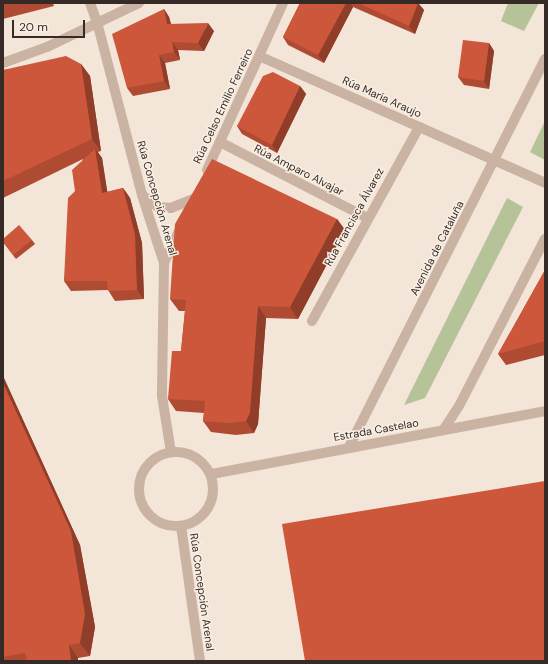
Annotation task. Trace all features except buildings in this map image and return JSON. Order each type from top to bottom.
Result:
[{"type":"street","name":"Rúa Concepción Arenal","points":[[90,3],[97,22],[142,195],[164,263],[162,396],[172,452]]},
{"type":"street","points":[[3,63],[47,47],[139,3]]},
{"type":"street","name":"Rúa Celso Emilio Ferreiro","points":[[203,178],[283,3]]},
{"type":"street","name":"Rúa María Araujo","points":[[259,56],[496,159],[545,183]]},
{"type":"street","name":"Avenida de Cataluña","points":[[350,447],[545,59]]},
{"type":"street","name":"Rúa Francisca Álvarez","points":[[312,321],[367,218],[420,127]]},
{"type":"street","name":"Rúa Amparo Alvajar","points":[[220,142],[367,218]]},
{"type":"street","points":[[142,195],[158,207],[171,208],[195,196],[164,263]]},
{"type":"street","points":[[444,429],[459,406],[545,238]]},
{"type":"street","name":"Estrada Castelao","points":[[212,474],[545,411]]},
{"type":"street","points":[[172,452],[184,452],[195,457],[212,474],[213,492],[208,508],[192,523],[181,526],[159,522],[150,516],[140,499],[140,478],[145,469],[152,460],[172,452]]},
{"type":"street","name":"Rúa Concepción Arenal","points":[[181,526],[200,661]]},
{"type":"green space","points":[[508,3],[539,3],[524,31],[501,21]]},
{"type":"green space","points":[[545,121],[545,160],[530,152]]},
{"type":"green space","points":[[507,198],[523,207],[425,398],[404,405]]}]
